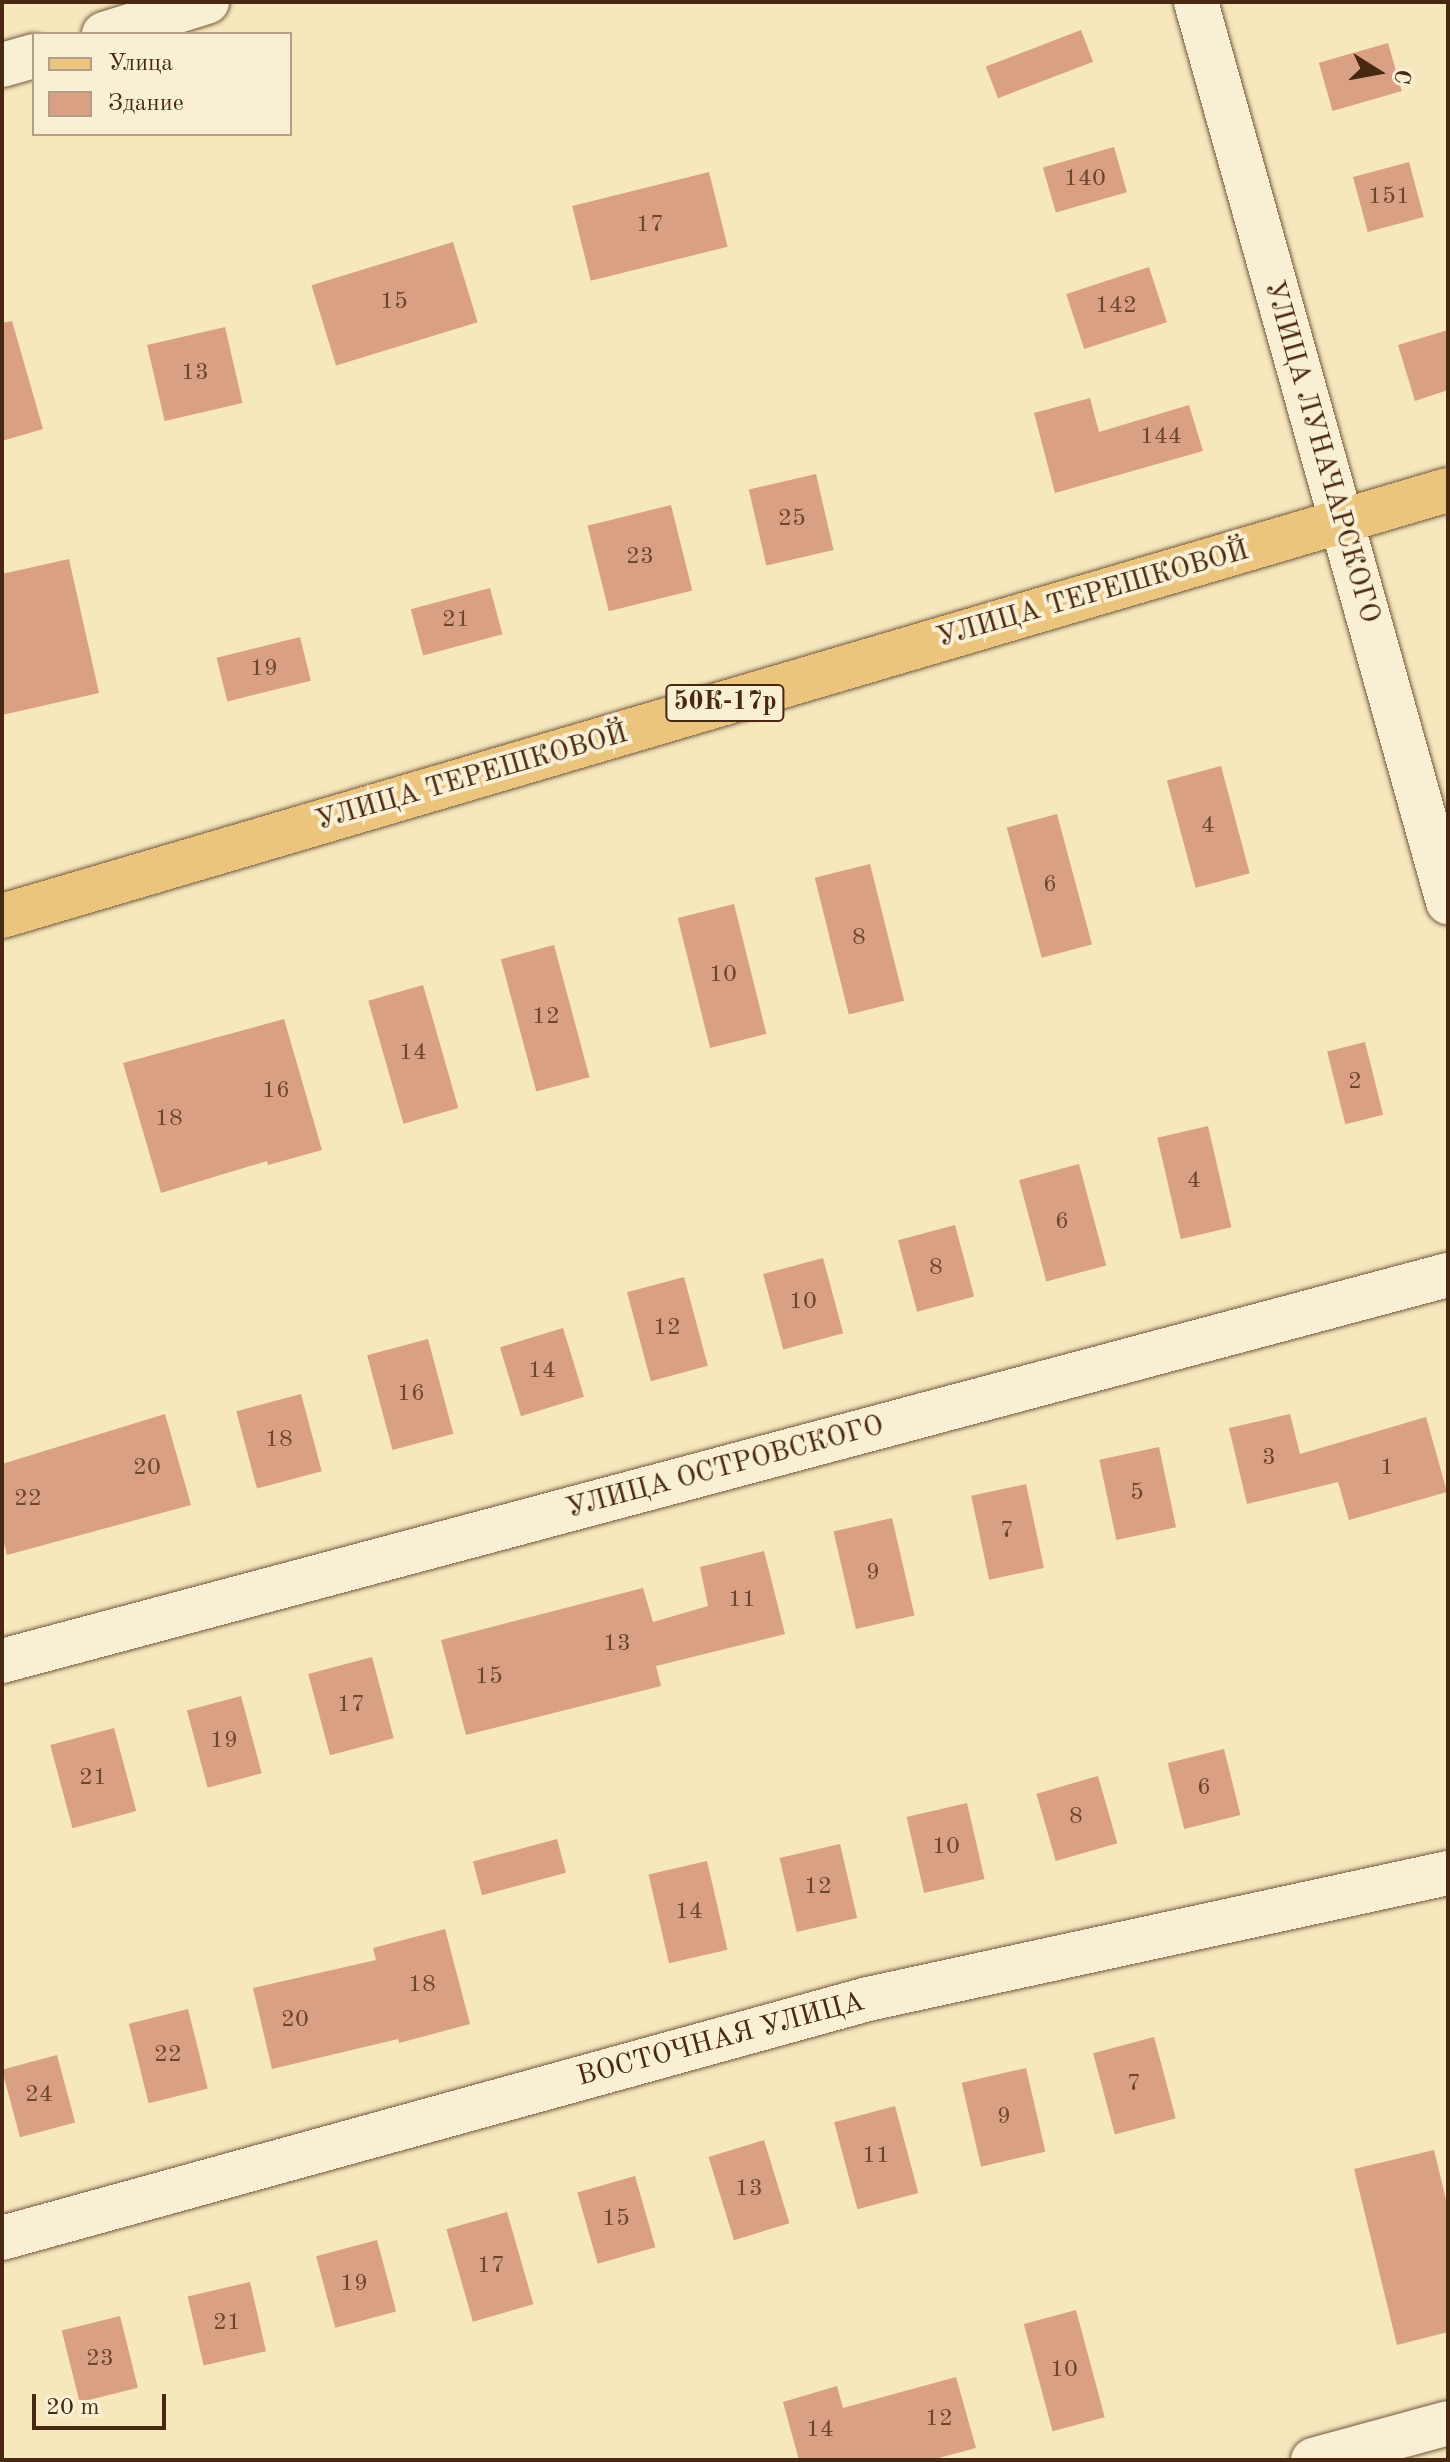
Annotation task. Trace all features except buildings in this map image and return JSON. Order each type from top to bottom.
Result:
[{"type":"main road","name":"УЛИЦА ТЕРЕШКОВОЙ","points":[[2,916],[1448,490]]},
{"type":"street","points":[[110,32],[207,2]]},
{"type":"street","name":"УЛИЦА ЛУНАЧАРСКОГО","points":[[1196,2],[1448,902]]},
{"type":"street","points":[[2,65],[32,57]]},
{"type":"street","name":"УЛИЦА ОСТРОВСКОГО","points":[[2,1661],[1448,1275]]},
{"type":"street","name":"ВОСТОЧНАЯ УЛИЦА","points":[[2,2238],[868,1999],[1448,1873]]},
{"type":"street","points":[[1313,2460],[1448,2423]]}]
